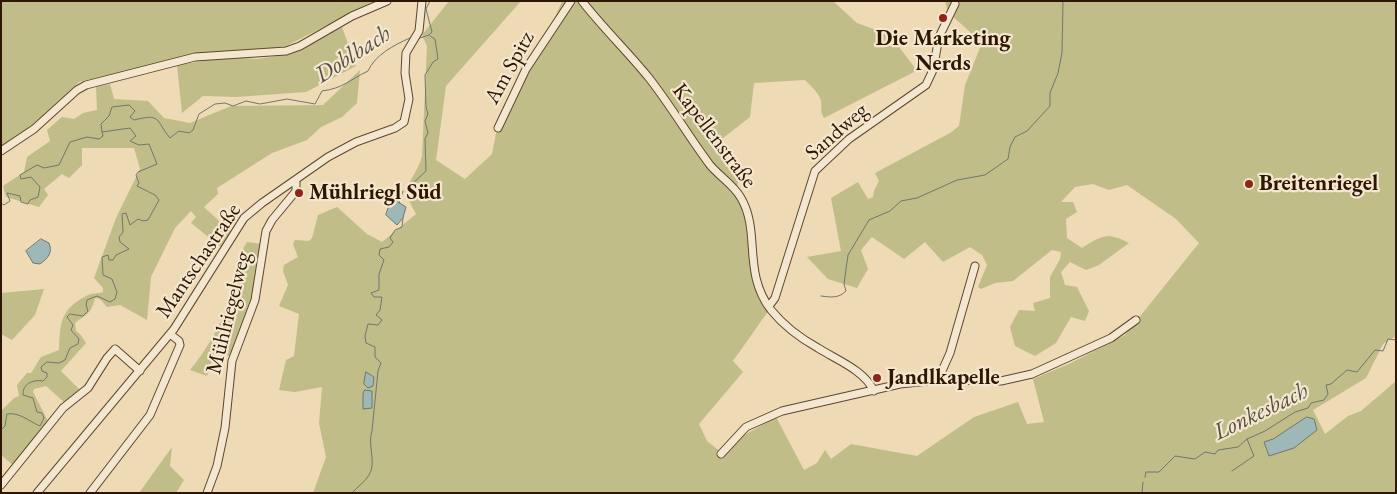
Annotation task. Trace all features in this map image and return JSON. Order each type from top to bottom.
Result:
[{"type":"street","points":[[1,150],[34,129],[76,90],[86,85],[195,57],[286,51],[300,46],[352,16],[387,1]]},
{"type":"street","name":"Mantschastraße","points":[[38,493],[170,334],[240,223],[256,207],[338,151],[395,128],[404,122],[409,99],[405,64],[406,53],[416,38],[422,1]]},
{"type":"street","name":"Am Spitz","points":[[498,128],[526,69],[571,1]]},
{"type":"street","name":"Kapellenstraße","points":[[582,1],[602,27],[649,78],[710,165],[741,198],[748,217],[754,276],[762,296],[769,306],[788,327],[801,337],[862,375],[874,391]]},
{"type":"street","name":"Sandweg","points":[[769,306],[776,298],[815,171],[849,139],[926,85],[933,70],[939,37],[956,4]]},
{"type":"street","name":"Mühlriegelweg","points":[[207,493],[217,466],[225,428],[232,361],[255,300],[266,231],[272,220],[296,191],[296,180]]},
{"type":"street","points":[[938,380],[950,354],[975,266]]},
{"type":"street","points":[[721,454],[742,431],[763,418],[802,406],[900,384],[938,380],[1001,381],[1032,374],[1111,338],[1136,320]]},
{"type":"street","points":[[90,493],[156,404],[180,345],[179,341],[170,334]]},
{"type":"street","points":[[1,485],[63,408],[88,388],[115,349],[140,371]]},
{"type":"shaded area","points":[[1,1],[375,1],[286,46],[149,66],[79,82],[23,133],[1,146]]},
{"type":"shaded area","points":[[449,1],[521,1],[446,86],[436,160],[465,179],[492,154],[500,113],[544,43],[562,1],[833,1],[857,23],[890,35],[915,68],[914,72],[824,118],[820,98],[805,80],[754,83],[750,117],[718,142],[718,148],[738,182],[736,195],[745,216],[752,278],[769,310],[733,361],[743,372],[699,424],[707,441],[722,453],[739,438],[776,417],[804,470],[817,463],[825,450],[831,459],[851,444],[917,456],[974,417],[1018,402],[1027,424],[1044,422],[1033,379],[1071,363],[1125,335],[1199,243],[1176,219],[1127,185],[1109,190],[1093,184],[1075,187],[1061,202],[1073,202],[1077,212],[1066,219],[1067,238],[1082,248],[1105,236],[1116,237],[1129,243],[1099,265],[1086,270],[1070,262],[1061,272],[1065,285],[1077,287],[1089,311],[1085,321],[1071,317],[1056,343],[1035,356],[1015,346],[1010,327],[1019,310],[1035,311],[1033,303],[1050,298],[1050,277],[1060,259],[1061,252],[1052,250],[1013,281],[995,283],[981,289],[978,287],[987,265],[982,255],[970,247],[943,262],[925,242],[904,259],[872,237],[861,250],[868,269],[857,288],[828,279],[807,257],[841,251],[831,198],[858,182],[868,199],[873,197],[879,181],[875,173],[950,133],[959,126],[965,85],[982,43],[948,12],[945,1],[1396,1],[1396,336],[1383,344],[1366,378],[1313,410],[1325,434],[1348,416],[1361,411],[1396,381],[1396,493],[313,493],[326,457],[319,423],[322,387],[295,392],[279,390],[286,360],[294,356],[299,314],[279,306],[288,285],[283,271],[284,265],[298,257],[293,244],[295,240],[309,241],[312,238],[318,215],[337,207],[367,234],[382,242],[416,214],[405,193],[422,156],[427,46],[422,35]]},
{"type":"shaded area","points":[[342,27],[356,66],[306,92],[236,97],[203,96],[182,113],[177,65],[228,57],[256,59],[289,53]]},
{"type":"shaded area","points":[[360,70],[357,103],[342,117],[321,127],[307,140],[272,153],[217,188],[218,194],[204,207],[231,232],[221,247],[191,223],[196,217],[191,211],[175,228],[151,277],[147,320],[120,305],[107,307],[100,299],[95,298],[90,311],[75,323],[76,331],[86,343],[61,371],[80,390],[64,402],[46,386],[34,389],[33,392],[49,423],[15,467],[1,455],[1,411],[14,398],[19,396],[17,385],[27,373],[31,373],[41,357],[59,350],[61,324],[67,311],[88,295],[103,292],[103,288],[94,278],[116,218],[140,169],[134,148],[82,148],[82,165],[69,178],[62,174],[44,189],[48,195],[39,207],[6,197],[3,186],[24,172],[27,157],[50,141],[47,130],[62,117],[74,119],[83,113],[97,110],[96,87],[110,84],[114,99],[148,101],[164,118],[190,123],[231,106],[323,105]]},
{"type":"shaded area","points":[[247,242],[262,244],[256,290],[231,356],[215,352],[207,376],[190,370],[210,342],[225,312],[233,290],[241,254]]},
{"type":"shaded area","points":[[44,289],[35,315],[12,340],[1,334],[1,293]]},
{"type":"shaded area","points":[[172,447],[170,466],[184,480],[176,493],[139,493]]},
{"type":"water","points":[[392,198],[406,207],[403,218],[397,225],[386,215]]},
{"type":"water","points":[[41,239],[49,243],[50,252],[40,264],[33,263],[26,251]]},
{"type":"water","points":[[366,372],[374,377],[373,386],[368,388],[364,384]]},
{"type":"water","points":[[365,390],[372,391],[372,408],[363,409],[363,394]]},
{"type":"water","points":[[1307,417],[1314,419],[1317,430],[1294,448],[1269,456],[1264,442],[1273,439]]},
{"type":"waterway","name":"Doblbach","points":[[417,39],[432,32],[426,9],[430,1]]},
{"type":"waterway","points":[[821,296],[837,296],[846,291],[844,284],[848,255],[869,220],[890,211],[901,201],[917,198],[957,180],[985,175],[1008,159],[1010,147],[1015,137],[1027,131],[1050,106],[1050,93],[1058,73],[1062,53],[1063,1]]},
{"type":"waterway","points":[[408,188],[426,171],[425,139],[428,133],[425,121],[428,114],[425,75],[433,62],[438,59],[435,39],[430,36]]},
{"type":"waterway","name":"Doblbach","points":[[1,430],[5,426],[7,414],[20,416],[40,426],[44,418],[42,413],[37,412],[33,398],[23,395],[24,388],[29,383],[43,381],[47,377],[47,373],[42,371],[41,367],[47,362],[59,363],[65,360],[70,348],[78,344],[79,339],[71,330],[73,325],[67,317],[70,314],[83,316],[88,311],[87,300],[97,296],[110,302],[115,299],[117,292],[112,279],[103,275],[102,257],[108,255],[109,260],[113,260],[116,255],[129,249],[120,242],[119,237],[123,232],[122,214],[126,213],[130,225],[138,219],[148,220],[159,200],[155,195],[137,186],[139,183],[136,175],[138,172],[157,164],[149,144],[139,145],[130,141],[136,136],[130,128],[102,132],[101,124],[109,116],[112,107],[129,105],[135,111],[130,117],[134,120],[154,118],[170,138],[179,131],[189,133],[193,130],[199,114],[215,104],[225,103],[233,106],[246,101],[260,104],[287,99],[315,104],[322,91],[341,86],[368,71],[380,55],[410,38]]},
{"type":"waterway","points":[[1,203],[4,205],[10,201],[7,193],[20,196],[21,202],[28,204],[30,200],[38,197],[40,187],[31,177],[21,179],[20,175],[37,165],[44,168],[59,165],[70,142],[87,137],[99,139],[103,136],[102,132]]},
{"type":"waterway","points":[[399,203],[403,191]]},
{"type":"waterway","points":[[352,493],[367,478],[372,465],[371,436],[378,371],[381,363],[375,357],[375,347],[366,343],[365,336],[368,324],[378,325],[382,320],[376,315],[380,310],[382,297],[374,297],[371,293],[379,290],[379,274],[384,260],[379,255],[380,249],[389,247],[393,242],[390,238],[395,230],[402,227],[403,218]]},
{"type":"waterway","name":"Lonkesbach","points":[[1145,477],[1146,472],[1159,472],[1175,456],[1195,459],[1205,452],[1215,454],[1218,450],[1238,447],[1247,439],[1265,431],[1295,412],[1308,408],[1311,403],[1324,400],[1328,394],[1326,385],[1331,384],[1347,370],[1357,372],[1375,350],[1383,351],[1388,339],[1396,340]]},
{"type":"waterway","points":[[1232,471],[1254,456],[1247,439]]},
{"type":"waterway","name":"Lonkesbach","points":[[1142,493],[1143,482]]},
{"type":"place","name":"Die Marketing Nerds","points":[[943,18]]},
{"type":"place","name":"Breitenriegel","points":[[1249,184]]},
{"type":"place","name":"Mühlriegl Süd","points":[[299,193]]},
{"type":"place","name":"Jandlkapelle","points":[[877,378]]}]
